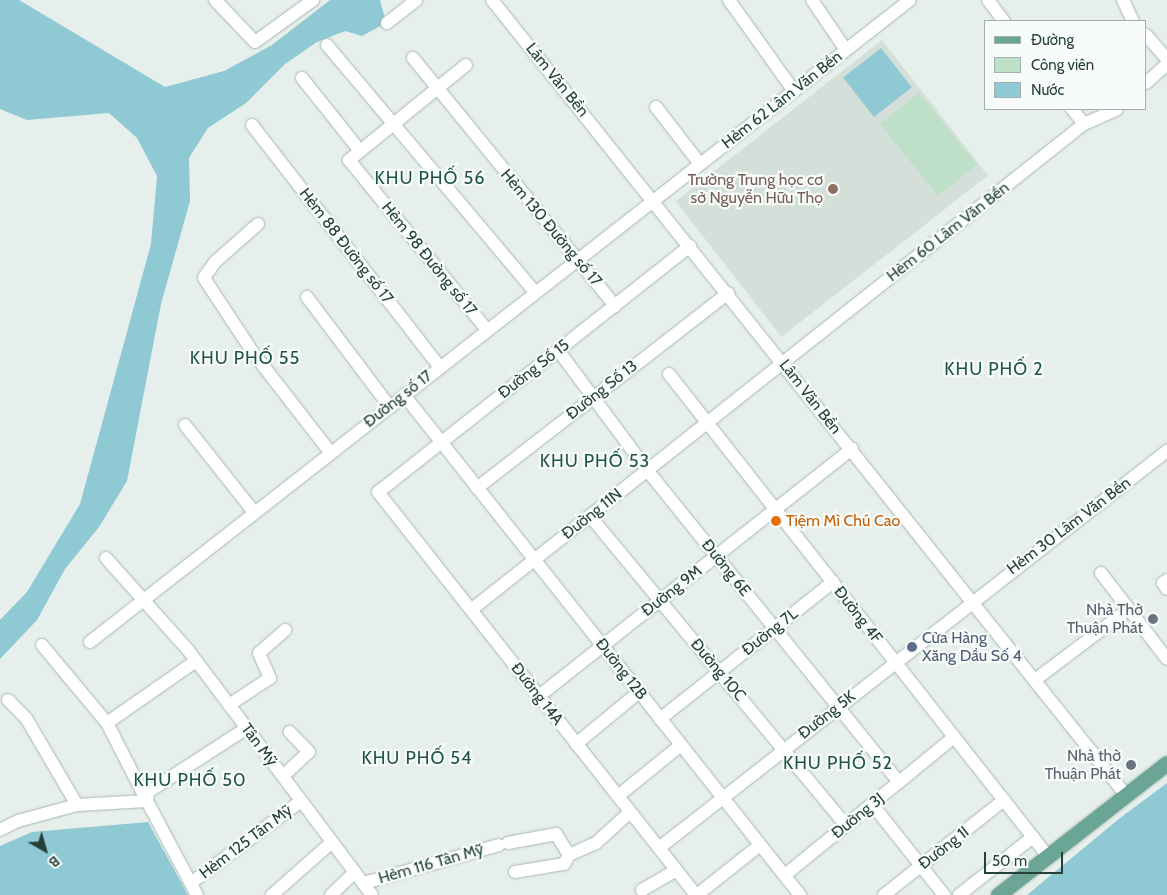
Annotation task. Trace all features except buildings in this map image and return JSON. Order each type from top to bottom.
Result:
[{"type":"main road","points":[[998,895],[1167,762]]},
{"type":"street","points":[[215,0],[255,42],[314,0]]},
{"type":"street","points":[[386,23],[416,0]]},
{"type":"street","name":"Lâm Văn Bền","points":[[492,0],[654,200],[1126,795]]},
{"type":"street","points":[[729,0],[794,91]]},
{"type":"street","points":[[812,0],[846,50]]},
{"type":"street","name":"Hẻm 62 Lâm Văn Bền","points":[[654,200],[910,0]]},
{"type":"street","points":[[988,0],[1003,20]]},
{"type":"street","points":[[1122,0],[1133,20]]},
{"type":"street","points":[[1147,35],[1167,59]]},
{"type":"street","points":[[327,44],[535,292]]},
{"type":"street","name":"Hẻm 130 Đường số 17","points":[[413,58],[578,259],[614,306]]},
{"type":"street","points":[[1147,82],[1167,64]]},
{"type":"street","points":[[302,78],[360,151],[466,65]]},
{"type":"street","points":[[656,107],[700,164]]},
{"type":"street","points":[[1073,110],[1084,124]]},
{"type":"street","name":"Hẻm 60 Lâm Văn Bền","points":[[783,363],[1084,124],[1108,117],[1116,110]]},
{"type":"street","name":"Hẻm 88 Đường số 17","points":[[252,125],[440,367]]},
{"type":"street","name":"Hẻm 98 Đường số 17","points":[[360,151],[349,160],[486,330]]},
{"type":"street","name":"Đường số 17","points":[[90,642],[142,598],[654,200]]},
{"type":"street","points":[[258,224],[215,262],[204,278],[254,354],[330,452]]},
{"type":"street","name":"Đường Số 15","points":[[378,492],[690,246]]},
{"type":"street","name":"Đường Số 13","points":[[477,488],[728,293]]},
{"type":"street","points":[[307,297],[390,406]]},
{"type":"street","name":"Đường 6E","points":[[558,350],[647,470],[899,782]]},
{"type":"street","name":"Đường 11N","points":[[471,610],[783,363]]},
{"type":"street","name":"Đường 4F","points":[[669,374],[1047,855]]},
{"type":"street","name":"Đường 12B","points":[[404,395],[800,895]]},
{"type":"street","points":[[185,426],[254,512]]},
{"type":"street","name":"Đường 9M","points":[[539,696],[852,449]]},
{"type":"street","name":"Hẻm 30 Lâm Văn Bền","points":[[971,600],[1167,450]]},
{"type":"street","name":"Đường 14A","points":[[378,492],[696,895]]},
{"type":"street","name":"Đường 10C","points":[[590,516],[846,825]]},
{"type":"street","name":"Tân Mỹ","points":[[106,558],[196,661],[331,843],[372,895]]},
{"type":"street","points":[[1100,573],[1167,659]]},
{"type":"street","points":[[1167,580],[1163,583],[1167,588]]},
{"type":"street","name":"Đường 7L","points":[[660,719],[832,582]]},
{"type":"street","name":"Đường 5K","points":[[659,848],[971,600]]},
{"type":"street","points":[[1035,680],[1129,609]]},
{"type":"street","points":[[229,705],[270,678],[259,653],[285,630]]},
{"type":"street","points":[[42,645],[108,723],[197,895]]},
{"type":"street","points":[[108,723],[196,661]]},
{"type":"street","points":[[576,744],[640,692]]},
{"type":"street","points":[[8,700],[26,718],[77,805]]},
{"type":"street","points":[[147,801],[148,792],[247,728]]},
{"type":"street","points":[[282,776],[309,752],[290,732]]},
{"type":"street","name":"Đường 3J","points":[[785,875],[954,737]]},
{"type":"street","points":[[618,796],[681,745]]},
{"type":"street","name":"Đường 1I","points":[[884,895],[1004,800]]},
{"type":"street","points":[[0,830],[18,821],[77,805],[147,801]]},
{"type":"street","name":"Hẻm 125 Tân Mỹ","points":[[191,882],[301,801]]},
{"type":"street","points":[[872,804],[944,895]]},
{"type":"street","points":[[515,872],[564,864],[569,856],[596,843],[630,812]]},
{"type":"street","name":"Hẻm 116 Tân Mỹ","points":[[364,883],[503,844],[556,834],[569,856]]},
{"type":"street","points":[[959,895],[1033,837]]},
{"type":"street","points":[[272,895],[331,843]]},
{"type":"street","points":[[696,895],[760,845]]},
{"type":"street","points":[[642,890],[676,870]]},
{"type":"street","points":[[331,895],[355,872]]},
{"type":"shaded area","name":"Trường Trung học cơ sở Nguyễn Hữu Thọ","points":[[882,40],[988,176],[781,337],[676,201]]},
{"type":"green space","points":[[919,93],[977,164],[938,196],[880,124]]},
{"type":"water","points":[[0,0],[19,0],[165,87],[224,71],[272,45],[330,0],[380,0],[386,23],[362,36],[345,31],[317,42],[285,64],[246,103],[208,128],[189,158],[190,201],[161,304],[127,481],[99,527],[65,569],[37,620],[0,659],[0,620],[27,592],[80,504],[151,244],[157,176],[137,138],[109,113],[27,120],[0,109]]},
{"type":"water","points":[[881,48],[912,87],[874,117],[843,78]]},
{"type":"water","points":[[1167,783],[1167,895],[1027,895],[1120,818]]},
{"type":"water","points":[[148,822],[188,895],[0,895],[0,846],[32,832]]},
{"type":"place","name":"Trường Trung học cơ sở Nguyễn Hữu Thọ","points":[[833,189]]},
{"type":"place","name":"Tiệm Mì Chú Cao","points":[[776,521]]},
{"type":"place","name":"Nhà Thờ Thuận Phát","points":[[1153,619]]},
{"type":"place","name":"Cửa Hàng Xăng Dầu Số 4","points":[[912,647]]},
{"type":"place","name":"Nhà thờ Thuận Phát","points":[[1131,765]]},
{"type":"district","name":"KHU PHỐ 56","points":[[430,178]]},
{"type":"district","name":"KHU PHỐ 55","points":[[245,358]]},
{"type":"district","name":"KHU PHỐ 2","points":[[994,369]]},
{"type":"district","name":"KHU PHỐ 53","points":[[595,461]]},
{"type":"district","name":"KHU PHỐ 54","points":[[417,758]]},
{"type":"district","name":"KHU PHỐ 52","points":[[838,763]]},
{"type":"district","name":"KHU PHỐ 50","points":[[190,780]]}]
